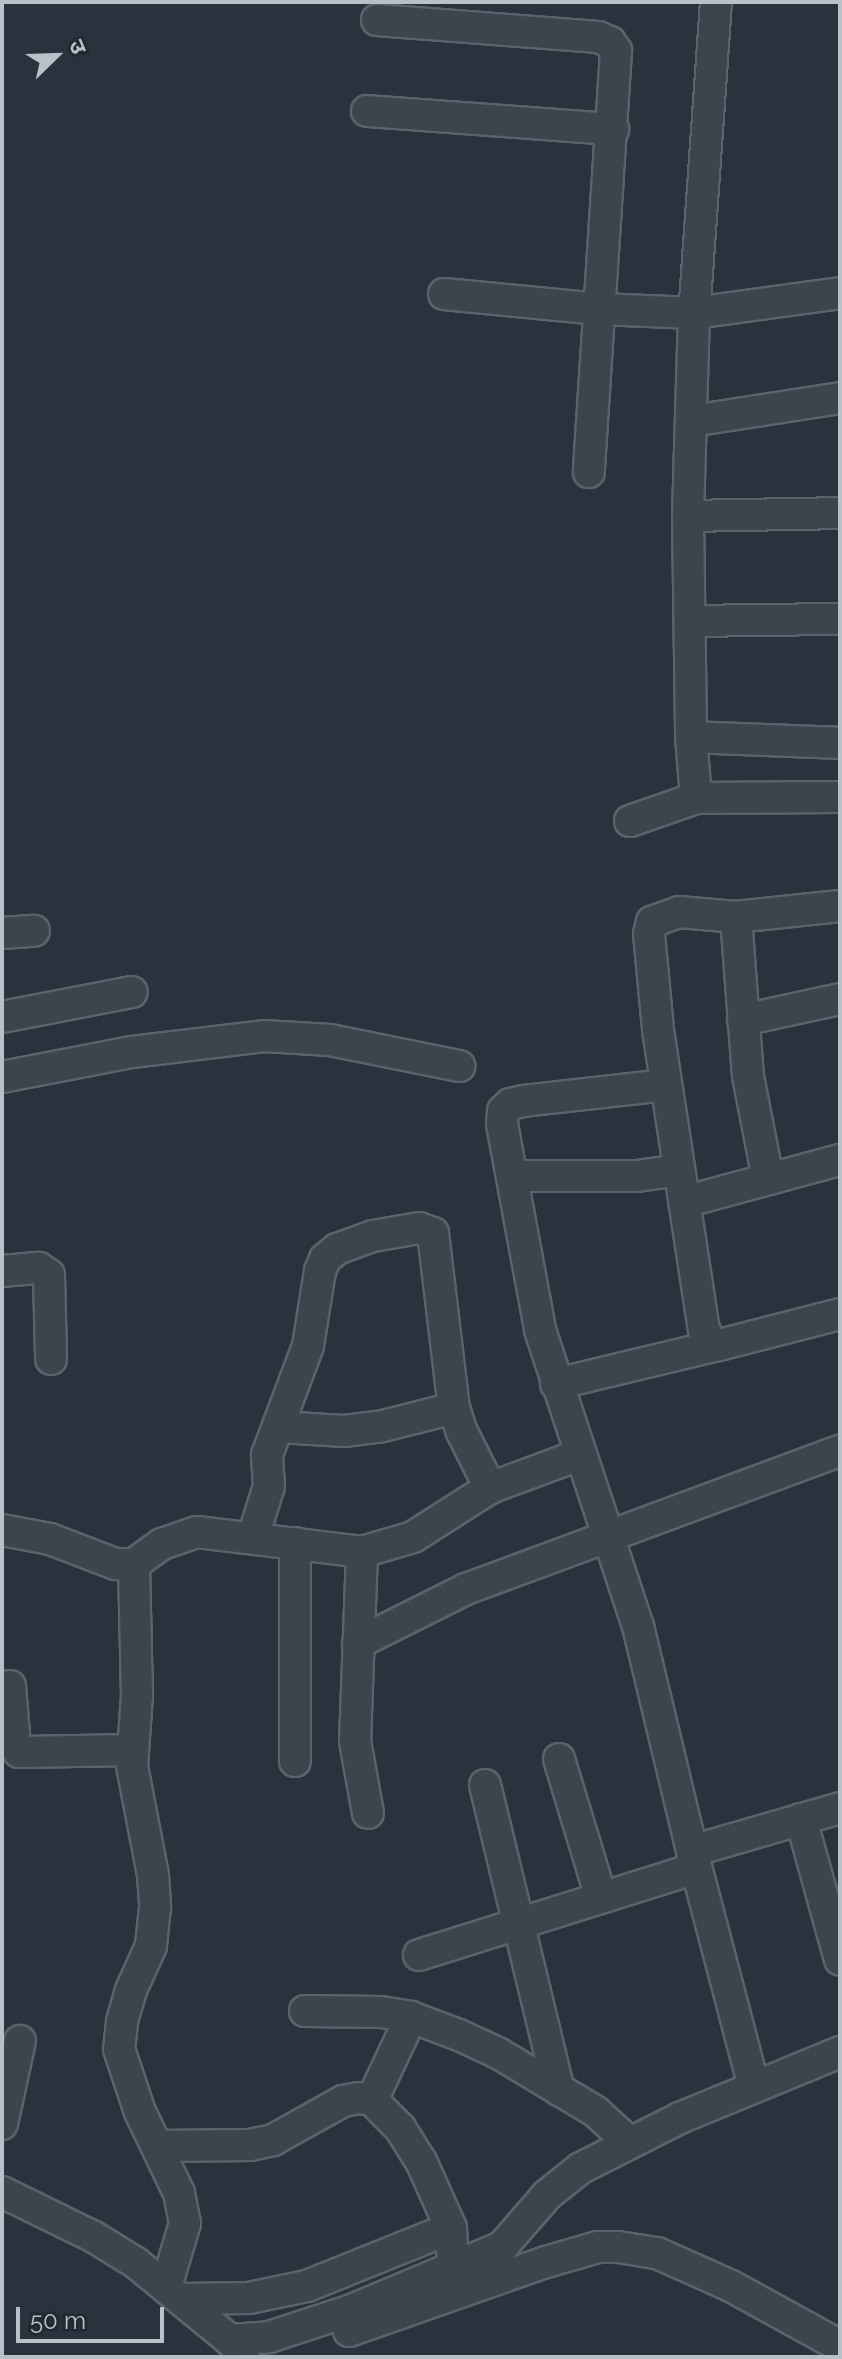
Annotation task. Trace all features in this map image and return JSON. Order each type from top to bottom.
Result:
[{"type":"street","points":[[696,798],[691,737],[688,516],[694,313],[716,2]]},
{"type":"street","points":[[377,20],[598,37],[610,42],[617,60],[589,472]]},
{"type":"street","points":[[367,111],[613,129]]},
{"type":"street","points":[[444,294],[599,309],[694,313],[840,293]]},
{"type":"street","points":[[692,421],[840,398]]},
{"type":"street","points":[[688,516],[840,513]]},
{"type":"street","points":[[690,621],[840,619]]},
{"type":"street","points":[[691,737],[840,743]]},
{"type":"street","points":[[630,821],[696,798],[840,797]]},
{"type":"street","points":[[719,1345],[709,1340],[704,1329],[666,1085],[649,934],[652,922],[679,912],[736,917],[840,906]]},
{"type":"street","points":[[736,917],[748,1076],[768,1179]]},
{"type":"street","points":[[2,933],[34,931]]},
{"type":"street","points":[[2,1017],[132,992]]},
{"type":"street","points":[[743,1020],[840,999]]},
{"type":"street","points":[[2,1077],[132,1052],[264,1036],[330,1040],[459,1066]]},
{"type":"street","points":[[666,1085],[510,1104],[503,1111],[502,1124],[514,1176],[532,1290],[556,1384],[609,1536],[661,1710],[694,1859],[754,2087]]},
{"type":"street","points":[[684,1202],[840,1160]]},
{"type":"street","points":[[514,1176],[637,1176],[679,1170]]},
{"type":"street","points":[[253,1537],[269,1486],[267,1455],[301,1372],[325,1259],[353,1242],[419,1228],[433,1233],[437,1242],[454,1408],[462,1432],[490,1488]]},
{"type":"street","points":[[2,1271],[39,1268],[49,1275],[51,1359]]},
{"type":"street","points":[[556,1384],[840,1314]]},
{"type":"street","points":[[279,1427],[344,1431],[379,1427],[454,1408]]},
{"type":"street","points":[[358,1643],[394,1628],[466,1589],[840,1451]]},
{"type":"street","points":[[2,1530],[50,1539],[115,1564],[134,1564],[181,1535],[197,1532],[362,1552],[413,1537],[490,1488],[579,1455]]},
{"type":"street","points":[[295,1543],[295,1761]]},
{"type":"street","points":[[362,1552],[355,1741],[368,1813]]},
{"type":"street","points":[[134,1564],[137,1695],[133,1750],[138,1809],[148,1845],[155,1907],[151,1946],[131,1990],[122,2022],[119,2049],[134,2099],[179,2193],[185,2223],[173,2293]]},
{"type":"street","points":[[10,1686],[15,1746],[19,1752],[133,1750]]},
{"type":"street","points":[[559,1759],[601,1897]]},
{"type":"street","points":[[485,1785],[521,1922],[559,2090]]},
{"type":"street","points":[[419,1955],[601,1897],[801,1819],[840,1808]]},
{"type":"street","points":[[801,1819],[840,1960]]},
{"type":"street","points":[[305,2011],[381,2012],[411,2017],[498,2053],[596,2112],[629,2142]]},
{"type":"street","points":[[372,2100],[411,2017]]},
{"type":"street","points":[[2,2124],[20,2041]]},
{"type":"street","points":[[2,2192],[94,2237],[173,2293],[237,2348],[349,2311],[502,2247],[547,2195],[581,2168],[629,2142],[840,2052]]},
{"type":"street","points":[[157,2146],[250,2145],[273,2140],[343,2101],[359,2098],[372,2100],[400,2128],[421,2161],[451,2228],[453,2266]]},
{"type":"street","points":[[173,2293],[249,2298],[307,2286],[451,2228]]},
{"type":"street","points":[[272,2357],[546,2262],[598,2247],[657,2253],[731,2286],[840,2346]]}]
